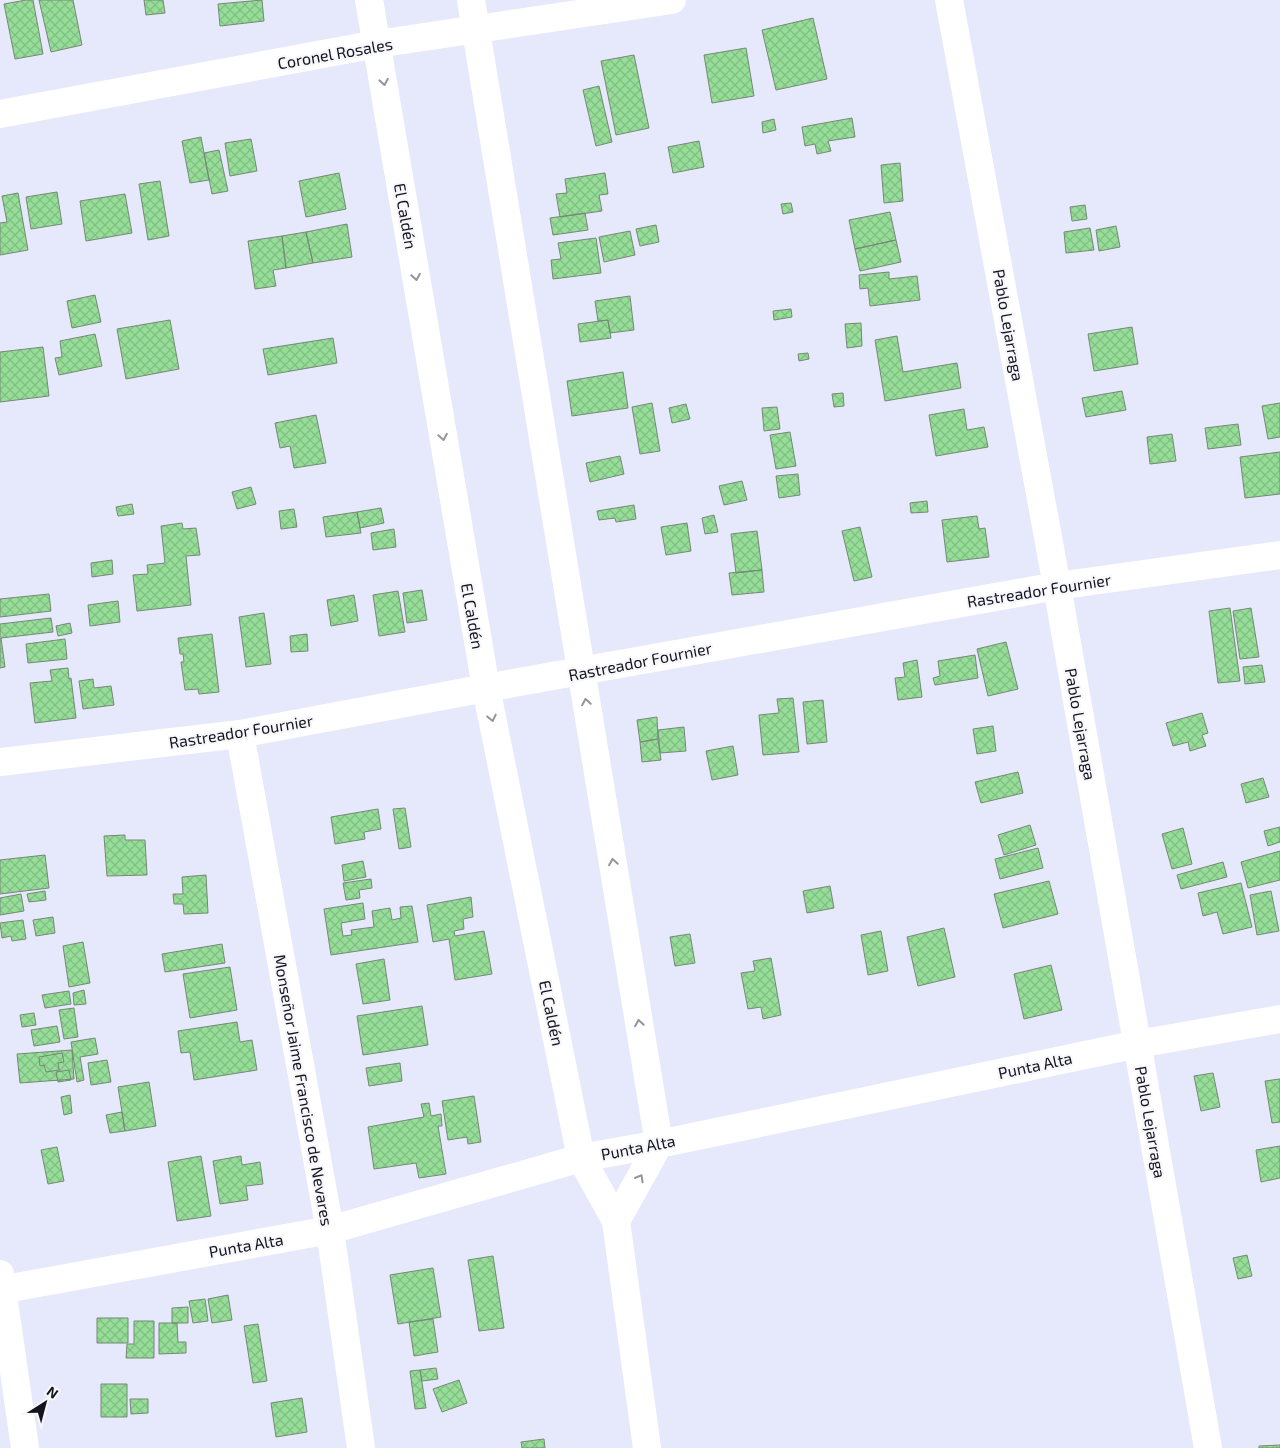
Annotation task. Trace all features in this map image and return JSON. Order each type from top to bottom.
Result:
[{"type":"street","name":"El Caldén","points":[[369,0],[486,688],[581,1158],[616,1221],[647,1448]]},
{"type":"street","points":[[471,0],[660,1144],[616,1221]]},
{"type":"street","name":"Coronel Rosales","points":[[0,114],[377,44],[672,0]]},
{"type":"street","name":"Pablo Lejarraga","points":[[950,0],[1057,586],[1208,1448]]},
{"type":"street","name":"Rastreador Fournier","points":[[0,762],[240,734],[1057,586],[1280,555]]},
{"type":"street","name":"Monseñor Jaime Francisco de Nevares","points":[[240,734],[330,1230],[361,1448]]},
{"type":"street","name":"Punta Alta","points":[[1,1285],[330,1230],[581,1158],[660,1144],[1138,1044],[1280,1019]]},
{"type":"street","points":[[1,1285],[25,1448]]},
{"type":"building","points":[[33,0],[43,54],[15,59],[4,4]]},
{"type":"building","points":[[39,0],[73,0],[82,45],[51,52]]},
{"type":"building","points":[[144,0],[163,0],[165,13],[146,15]]},
{"type":"building","points":[[262,0],[264,21],[220,26],[218,4]]},
{"type":"building","points":[[813,18],[827,79],[776,90],[762,30]]},
{"type":"building","points":[[746,48],[754,96],[712,103],[704,55]]},
{"type":"building","points":[[634,55],[649,128],[616,135],[601,61]]},
{"type":"building","points":[[599,86],[612,142],[596,146],[583,90]]},
{"type":"building","points":[[852,118],[855,137],[828,141],[831,151],[817,154],[815,144],[805,146],[802,127]]},
{"type":"building","points":[[774,119],[776,130],[763,133],[762,122]]},
{"type":"building","points":[[201,137],[209,180],[190,183],[182,141]]},
{"type":"building","points":[[251,139],[257,171],[230,176],[225,143]]},
{"type":"building","points":[[699,141],[704,167],[673,173],[668,147]]},
{"type":"building","points":[[219,150],[228,191],[212,194],[204,153]]},
{"type":"building","points":[[900,163],[903,201],[884,203],[881,165]]},
{"type":"building","points":[[339,173],[346,209],[306,217],[299,181]]},
{"type":"building","points":[[605,173],[608,194],[599,195],[602,211],[560,217],[556,194],[567,193],[565,179]]},
{"type":"building","points":[[160,181],[169,236],[148,240],[139,184]]},
{"type":"building","points":[[57,192],[62,224],[31,229],[26,197]]},
{"type":"building","points":[[18,193],[28,250],[0,255],[0,223],[7,222],[2,196]]},
{"type":"building","points":[[125,194],[132,233],[86,241],[80,201]]},
{"type":"building","points":[[791,203],[793,212],[783,214],[781,204]]},
{"type":"building","points":[[1085,205],[1087,219],[1072,221],[1070,207]]},
{"type":"building","points":[[890,212],[896,240],[855,249],[849,220]]},
{"type":"building","points":[[585,213],[588,230],[553,235],[550,218]]},
{"type":"building","points":[[347,224],[352,257],[313,263],[306,232]]},
{"type":"building","points":[[656,225],[659,242],[640,246],[636,229]]},
{"type":"building","points":[[1116,226],[1120,247],[1099,251],[1096,230]]},
{"type":"building","points":[[1090,228],[1094,250],[1066,253],[1064,232]]},
{"type":"building","points":[[630,231],[635,255],[604,262],[599,237]]},
{"type":"building","points":[[306,232],[313,263],[286,268],[282,236]]},
{"type":"building","points":[[282,236],[286,268],[273,270],[276,286],[255,289],[248,241]]},
{"type":"building","points":[[596,238],[601,273],[553,279],[551,260],[561,259],[558,243]]},
{"type":"building","points":[[896,240],[901,262],[860,271],[855,249]]},
{"type":"building","points":[[889,272],[889,279],[917,276],[920,300],[870,306],[868,288],[860,289],[859,275]]},
{"type":"building","points":[[95,295],[101,322],[72,328],[67,301]]},
{"type":"building","points":[[630,296],[634,330],[610,333],[608,320],[598,321],[595,301]]},
{"type":"building","points":[[791,309],[792,317],[774,320],[773,311]]},
{"type":"building","points":[[170,320],[179,369],[126,379],[117,329]]},
{"type":"building","points":[[608,320],[611,338],[580,342],[578,324]]},
{"type":"building","points":[[861,323],[862,346],[847,348],[845,324]]},
{"type":"building","points":[[1132,327],[1138,364],[1094,371],[1088,334]]},
{"type":"building","points":[[95,334],[102,366],[59,375],[55,358],[62,357],[60,341]]},
{"type":"building","points":[[897,336],[903,372],[957,363],[961,388],[885,401],[875,340]]},
{"type":"building","points":[[333,338],[337,363],[268,375],[263,349]]},
{"type":"building","points":[[43,347],[49,396],[0,402],[0,352]]},
{"type":"building","points":[[808,353],[809,359],[799,361],[798,354]]},
{"type":"building","points":[[623,372],[628,408],[572,416],[567,381]]},
{"type":"building","points":[[1122,391],[1126,410],[1086,417],[1082,398]]},
{"type":"building","points":[[843,393],[844,406],[834,407],[832,394]]},
{"type":"building","points":[[652,403],[660,451],[640,454],[632,407]]},
{"type":"building","points":[[1280,403],[1280,437],[1268,439],[1262,406]]},
{"type":"building","points":[[686,404],[690,419],[672,423],[669,408]]},
{"type":"building","points":[[777,407],[780,429],[764,431],[762,408]]},
{"type":"building","points":[[964,409],[967,430],[984,427],[988,447],[936,456],[929,415]]},
{"type":"building","points":[[316,415],[326,463],[294,468],[290,446],[280,448],[275,423]]},
{"type":"building","points":[[1238,424],[1241,445],[1208,449],[1205,428]]},
{"type":"building","points":[[790,432],[796,466],[776,469],[770,435]]},
{"type":"building","points":[[1172,434],[1176,461],[1150,464],[1147,437]]},
{"type":"building","points":[[1280,452],[1280,494],[1245,498],[1240,457]]},
{"type":"building","points":[[620,456],[624,474],[590,482],[586,463]]},
{"type":"building","points":[[798,474],[800,495],[779,498],[776,476]]},
{"type":"building","points":[[742,481],[747,500],[724,505],[719,486]]},
{"type":"building","points":[[251,487],[256,504],[237,509],[232,492]]},
{"type":"building","points":[[927,501],[928,512],[911,513],[910,503]]},
{"type":"building","points":[[132,504],[134,514],[118,516],[116,507]]},
{"type":"building","points":[[634,505],[636,519],[616,522],[615,518],[599,520],[597,511]]},
{"type":"building","points":[[381,508],[384,523],[360,528],[357,512]]},
{"type":"building","points":[[294,509],[297,527],[281,529],[279,511]]},
{"type":"building","points":[[357,512],[361,533],[326,537],[323,517]]},
{"type":"building","points":[[714,515],[718,532],[705,534],[702,518]]},
{"type":"building","points":[[977,516],[979,529],[985,528],[989,557],[947,562],[942,520]]},
{"type":"building","points":[[182,523],[183,529],[196,528],[200,555],[186,556],[191,605],[137,611],[133,575],[148,574],[147,565],[165,563],[161,526]]},
{"type":"building","points":[[687,523],[691,551],[666,555],[661,527]]},
{"type":"building","points":[[860,527],[872,577],[854,581],[842,531]]},
{"type":"building","points":[[394,529],[396,547],[373,550],[371,533]]},
{"type":"building","points":[[757,531],[762,570],[736,573],[731,534]]},
{"type":"building","points":[[112,560],[113,574],[92,577],[91,563]]},
{"type":"building","points":[[762,570],[764,592],[732,595],[729,573]]},
{"type":"building","points":[[422,590],[427,620],[407,623],[403,593]]},
{"type":"building","points":[[398,591],[405,632],[379,636],[373,595]]},
{"type":"building","points":[[49,594],[51,611],[0,617],[0,599]]},
{"type":"building","points":[[354,595],[358,621],[331,626],[327,600]]},
{"type":"building","points":[[118,601],[120,622],[90,626],[88,605]]},
{"type":"building","points":[[1230,608],[1240,681],[1218,683],[1209,611]]},
{"type":"building","points":[[1251,608],[1259,657],[1240,659],[1233,611]]},
{"type":"building","points":[[264,613],[271,664],[246,667],[239,617]]},
{"type":"building","points":[[51,618],[53,632],[1,638],[5,667],[0,668],[0,624]]},
{"type":"building","points":[[70,623],[72,633],[58,636],[56,626]]},
{"type":"building","points":[[212,634],[219,692],[199,694],[198,689],[185,690],[181,662],[184,662],[183,654],[180,654],[178,638]]},
{"type":"building","points":[[307,634],[308,651],[291,652],[290,636]]},
{"type":"building","points":[[65,639],[67,659],[28,663],[26,644]]},
{"type":"building","points":[[1006,642],[1018,689],[988,696],[977,649]]},
{"type":"building","points":[[975,655],[978,678],[935,685],[933,678],[940,676],[938,661]]},
{"type":"building","points":[[917,660],[922,697],[898,700],[895,678],[905,677],[903,663]]},
{"type":"building","points":[[1262,665],[1265,682],[1245,684],[1243,667]]},
{"type":"building","points":[[68,668],[76,718],[35,723],[30,683],[52,681],[50,670]]},
{"type":"building","points":[[93,679],[94,688],[111,686],[114,705],[83,709],[79,681]]},
{"type":"building","points":[[793,698],[799,752],[763,755],[759,715],[779,713],[777,699]]},
{"type":"building","points":[[823,700],[827,742],[807,744],[803,702]]},
{"type":"building","points":[[1202,713],[1208,733],[1202,735],[1206,746],[1190,751],[1188,742],[1173,746],[1166,723]]},
{"type":"building","points":[[657,717],[658,739],[640,742],[637,720]]},
{"type":"building","points":[[993,726],[996,751],[977,754],[973,729]]},
{"type":"building","points":[[684,727],[686,751],[660,753],[658,730]]},
{"type":"building","points":[[658,739],[661,760],[642,762],[640,742]]},
{"type":"building","points":[[733,746],[738,775],[712,780],[706,751]]},
{"type":"building","points":[[1018,772],[1023,793],[981,803],[975,782]]},
{"type":"building","points":[[1263,778],[1269,797],[1246,803],[1241,784]]},
{"type":"building","points":[[405,808],[411,847],[399,849],[393,809]]},
{"type":"building","points":[[378,809],[381,829],[364,832],[365,839],[335,844],[331,817]]},
{"type":"building","points":[[1030,825],[1036,845],[1004,855],[998,835]]},
{"type":"building","points":[[1280,827],[1280,842],[1268,846],[1264,831]]},
{"type":"building","points":[[1183,828],[1192,864],[1172,869],[1162,834]]},
{"type":"building","points":[[125,835],[125,840],[145,840],[147,875],[107,876],[104,836]]},
{"type":"building","points":[[1038,848],[1043,868],[1000,879],[995,859]]},
{"type":"building","points":[[1280,851],[1280,880],[1248,888],[1241,862]]},
{"type":"building","points":[[45,855],[49,888],[0,894],[0,860]]},
{"type":"building","points":[[363,861],[366,877],[344,881],[342,865]]},
{"type":"building","points":[[1223,862],[1227,877],[1181,889],[1177,875]]},
{"type":"building","points":[[206,875],[208,913],[184,914],[183,904],[174,904],[173,894],[183,894],[182,877]]},
{"type":"building","points":[[371,879],[372,888],[359,890],[360,898],[346,900],[343,883]]},
{"type":"building","points":[[1049,881],[1058,914],[1003,928],[994,894]]},
{"type":"building","points":[[1241,883],[1252,927],[1223,934],[1217,912],[1203,916],[1198,893]]},
{"type":"building","points":[[830,886],[834,908],[807,913],[803,891]]},
{"type":"building","points":[[45,891],[46,900],[29,902],[27,894]]},
{"type":"building","points":[[1271,891],[1279,931],[1257,935],[1250,895]]},
{"type":"building","points":[[21,894],[24,911],[0,915],[0,898]]},
{"type":"building","points":[[471,897],[473,917],[463,919],[464,929],[454,931],[455,936],[484,931],[492,974],[455,980],[449,939],[433,942],[427,905]]},
{"type":"building","points":[[363,903],[365,919],[341,923],[343,936],[352,935],[351,930],[374,927],[372,911],[390,908],[392,920],[401,918],[400,907],[412,906],[418,942],[331,955],[324,909]]},
{"type":"building","points":[[53,917],[55,933],[36,936],[33,920]]},
{"type":"building","points":[[23,920],[26,939],[12,941],[11,936],[2,938],[0,923]]},
{"type":"building","points":[[944,928],[955,977],[918,986],[907,937]]},
{"type":"building","points":[[881,931],[888,971],[868,975],[861,935]]},
{"type":"building","points":[[690,934],[695,963],[675,966],[670,937]]},
{"type":"building","points":[[83,942],[90,983],[69,987],[63,946]]},
{"type":"building","points":[[222,944],[225,963],[165,972],[162,954]]},
{"type":"building","points":[[771,958],[781,1015],[763,1019],[761,1007],[748,1009],[741,973],[755,971],[753,961]]},
{"type":"building","points":[[384,959],[390,1000],[363,1004],[356,964]]},
{"type":"building","points":[[1051,965],[1062,1010],[1024,1019],[1014,974]]},
{"type":"building","points":[[230,967],[237,1010],[190,1018],[183,974]]},
{"type":"building","points":[[84,990],[86,1004],[74,1005],[73,993]]},
{"type":"building","points":[[69,991],[71,1004],[45,1008],[42,995]]},
{"type":"building","points":[[422,1006],[428,1045],[363,1055],[357,1016]]},
{"type":"building","points":[[74,1008],[78,1037],[64,1039],[59,1010]]},
{"type":"building","points":[[34,1013],[36,1025],[22,1027],[20,1015]]},
{"type":"building","points":[[237,1022],[240,1042],[252,1040],[257,1070],[194,1080],[190,1052],[181,1053],[178,1031]]},
{"type":"building","points":[[57,1026],[60,1042],[34,1046],[31,1030]]},
{"type":"building","points":[[95,1038],[98,1054],[80,1057],[84,1080],[77,1082],[71,1042]]},
{"type":"building","points":[[72,1050],[74,1079],[20,1083],[17,1054]]},
{"type":"building","points":[[62,1053],[64,1062],[58,1063],[59,1070],[46,1072],[44,1065],[40,1066],[39,1057]]},
{"type":"building","points":[[107,1060],[111,1082],[91,1085],[88,1063]]},
{"type":"building","points":[[400,1063],[402,1081],[369,1086],[366,1068]]},
{"type":"building","points":[[69,1070],[71,1080],[58,1082],[56,1072]]},
{"type":"building","points":[[1213,1073],[1220,1107],[1201,1111],[1194,1076]]},
{"type":"building","points":[[1280,1079],[1280,1122],[1272,1123],[1265,1081]]},
{"type":"building","points":[[149,1082],[156,1126],[125,1131],[118,1087]]},
{"type":"building","points":[[70,1095],[72,1113],[64,1115],[61,1097]]},
{"type":"building","points":[[474,1096],[481,1142],[468,1144],[467,1137],[448,1140],[442,1101]]},
{"type":"building","points":[[429,1103],[431,1116],[441,1114],[442,1126],[438,1126],[446,1174],[419,1178],[416,1163],[374,1169],[368,1127],[424,1117],[421,1104]]},
{"type":"building","points":[[122,1112],[125,1131],[110,1133],[106,1115]]},
{"type":"building","points":[[1280,1146],[1280,1178],[1261,1182],[1256,1150]]},
{"type":"building","points":[[57,1147],[64,1181],[48,1184],[41,1150]]},
{"type":"building","points":[[201,1156],[211,1216],[177,1221],[168,1162]]},
{"type":"building","points":[[241,1156],[242,1165],[260,1162],[263,1184],[246,1186],[248,1200],[220,1204],[213,1161]]},
{"type":"building","points":[[1247,1255],[1252,1276],[1238,1279],[1233,1258]]},
{"type":"building","points":[[493,1256],[504,1328],[479,1331],[468,1260]]},
{"type":"building","points":[[433,1268],[441,1317],[398,1324],[390,1275]]},
{"type":"building","points":[[228,1295],[232,1320],[212,1323],[208,1299]]},
{"type":"building","points":[[205,1299],[208,1321],[193,1323],[189,1301]]},
{"type":"building","points":[[188,1307],[188,1323],[172,1323],[172,1308]]},
{"type":"building","points":[[97,1318],[128,1318],[128,1343],[97,1343]]},
{"type":"building","points":[[433,1319],[438,1352],[414,1356],[409,1322]]},
{"type":"building","points":[[134,1321],[154,1321],[154,1358],[126,1358],[127,1344],[134,1344]]},
{"type":"building","points":[[159,1323],[177,1323],[178,1342],[186,1342],[186,1353],[159,1354]]},
{"type":"building","points":[[258,1324],[267,1381],[253,1383],[244,1326]]},
{"type":"building","points":[[436,1368],[438,1379],[422,1381],[420,1370]]},
{"type":"building","points":[[420,1370],[426,1408],[415,1409],[410,1371]]},
{"type":"building","points":[[459,1380],[467,1403],[442,1412],[433,1389]]},
{"type":"building","points":[[101,1384],[127,1384],[127,1417],[101,1417]]},
{"type":"building","points":[[302,1398],[307,1432],[276,1437],[271,1403]]},
{"type":"building","points":[[130,1399],[148,1399],[148,1413],[131,1414]]},
{"type":"building","points":[[544,1439],[545,1448],[522,1448],[521,1442]]},
{"type":"building","points":[[1280,1445],[1280,1448],[1259,1448],[1259,1446]]}]
